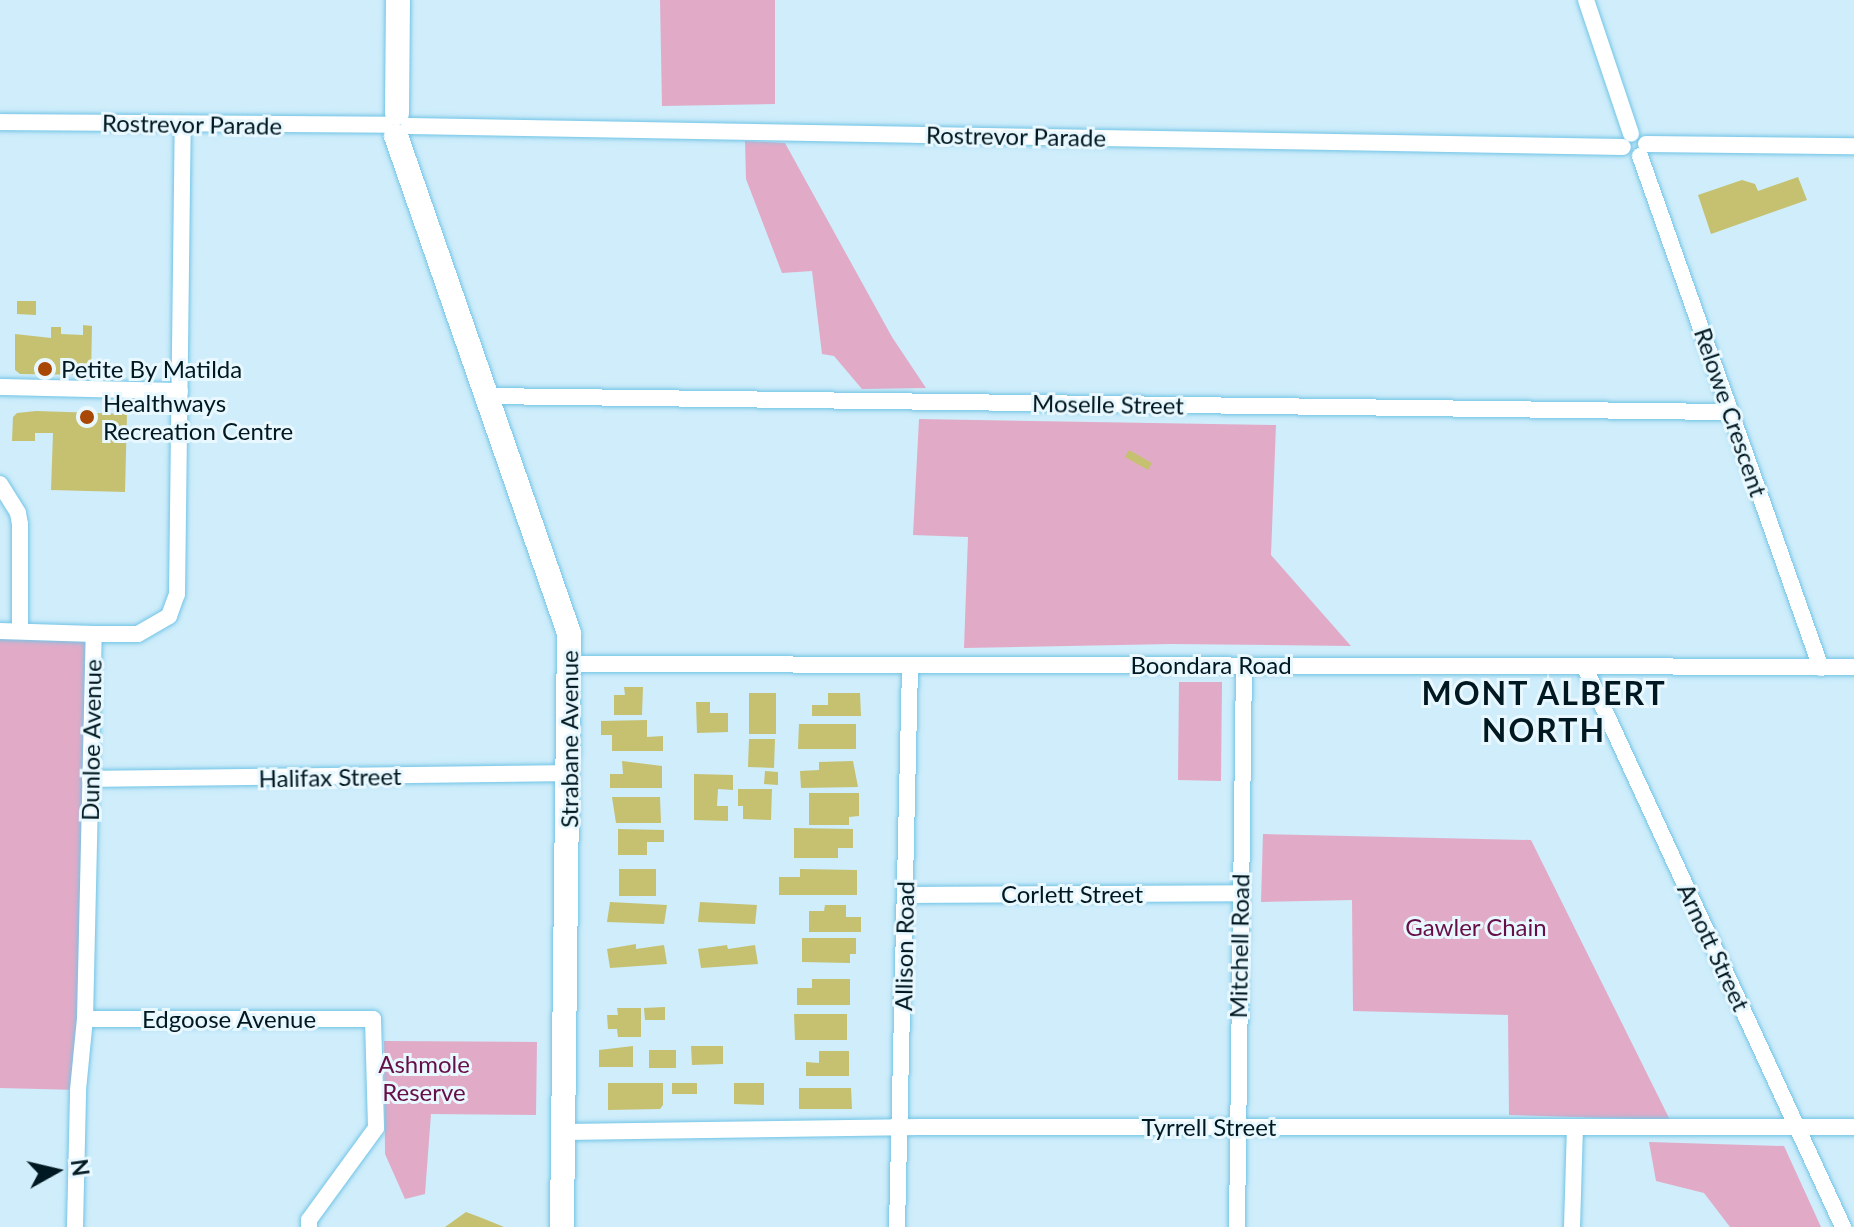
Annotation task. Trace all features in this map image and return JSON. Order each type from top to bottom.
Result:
[{"type":"street","name":"Strabane Avenue","points":[[398,0],[397,125],[485,396],[569,633],[562,1227]]},
{"type":"street","points":[[1586,0],[1627,140],[1641,135],[1643,150],[1854,146]]},
{"type":"street","name":"Rostrevor Parade","points":[[0,122],[1627,140]]},
{"type":"street","name":"Dunloe Avenue","points":[[75,1227],[78,1090],[85,1019],[94,634],[138,634],[169,616],[177,594],[183,124]]},
{"type":"street","name":"Relowe Crescent","points":[[1643,150],[1821,668]]},
{"type":"street","points":[[0,387],[180,391]]},
{"type":"street","name":"Moselle Street","points":[[485,396],[1731,412]]},
{"type":"street","points":[[0,484],[18,513],[20,524],[20,631]]},
{"type":"street","points":[[0,631],[94,634]]},
{"type":"street","name":"Boondara Road","points":[[569,664],[1854,667]]},
{"type":"street","name":"Mitchell Road","points":[[1237,1227],[1244,665]]},
{"type":"street","name":"Allison Road","points":[[897,1227],[910,666]]},
{"type":"street","name":"Arnott Street","points":[[1585,668],[1843,1227]]},
{"type":"street","name":"Halifax Street","points":[[90,779],[569,773]]},
{"type":"street","name":"Corlett Street","points":[[905,895],[1239,893]]},
{"type":"street","name":"Edgoose Avenue","points":[[85,1019],[373,1019],[376,1128],[309,1220],[309,1227]]},
{"type":"street","name":"Tyrrell Street","points":[[565,1132],[899,1127],[1854,1127]]},
{"type":"street","points":[[1572,1227],[1575,1128]]},
{"type":"green space","points":[[660,0],[775,0],[775,104],[662,106]]},
{"type":"green space","points":[[745,141],[785,143],[892,337],[926,388],[862,389],[834,356],[822,354],[812,271],[782,273],[746,179]]},
{"type":"green space","points":[[919,419],[1276,425],[1271,555],[1351,646],[1171,644],[964,648],[968,537],[913,535]]},
{"type":"green space","points":[[0,631],[94,634],[78,1090],[0,1088]]},
{"type":"green space","points":[[1179,682],[1222,682],[1221,781],[1178,780]]},
{"type":"green space","name":"Gawler Chain","points":[[1263,834],[1531,840],[1670,1120],[1509,1115],[1508,1015],[1353,1011],[1352,900],[1261,902]]},
{"type":"green space","name":"Ashmole Reserve","points":[[384,1041],[537,1042],[536,1115],[431,1114],[425,1194],[405,1199],[385,1154]]},
{"type":"green space","points":[[1649,1142],[1784,1146],[1821,1227],[1730,1227],[1704,1193],[1656,1181]]},
{"type":"building","points":[[1798,177],[1807,200],[1711,234],[1698,195],[1742,180],[1755,184],[1758,191]]},
{"type":"building","points":[[17,301],[36,301],[36,315],[17,314]]},
{"type":"building","points":[[83,325],[92,326],[91,375],[20,374],[15,370],[15,334],[51,338],[51,327],[61,327],[61,334],[83,335]]},
{"type":"building","points":[[17,413],[127,414],[125,492],[51,490],[53,433],[35,433],[35,441],[12,441],[13,417]]},
{"type":"building","points":[[1129,450],[1152,463],[1148,470],[1125,457]]},
{"type":"building","points":[[624,687],[643,687],[642,715],[614,715],[614,695],[625,695]]},
{"type":"building","points":[[749,693],[776,693],[776,734],[749,734]]},
{"type":"building","points":[[828,693],[860,693],[861,716],[812,716],[812,705],[828,705]]},
{"type":"building","points":[[696,702],[710,702],[710,713],[728,713],[728,732],[697,733]]},
{"type":"building","points":[[647,720],[647,737],[663,736],[663,751],[612,751],[612,735],[601,735],[601,721]]},
{"type":"building","points":[[799,724],[856,724],[856,749],[798,749]]},
{"type":"building","points":[[749,739],[775,739],[774,768],[748,767]]},
{"type":"building","points":[[622,761],[662,766],[662,788],[610,788],[610,774],[623,774]]},
{"type":"building","points":[[853,761],[858,787],[801,788],[800,771],[819,770],[819,762]]},
{"type":"building","points":[[765,771],[778,772],[778,785],[764,784]]},
{"type":"building","points":[[694,774],[733,775],[733,790],[718,789],[717,806],[728,806],[728,821],[694,820]]},
{"type":"building","points":[[738,789],[772,789],[771,820],[743,819],[743,806],[738,806]]},
{"type":"building","points":[[809,793],[859,793],[859,816],[849,817],[849,825],[809,825]]},
{"type":"building","points":[[612,797],[660,797],[661,823],[616,823]]},
{"type":"building","points":[[794,828],[853,829],[853,848],[838,848],[838,858],[794,858]]},
{"type":"building","points":[[618,829],[664,830],[664,842],[647,842],[647,855],[618,855]]},
{"type":"building","points":[[619,869],[656,869],[656,896],[619,896]]},
{"type":"building","points":[[800,869],[857,870],[857,895],[779,895],[779,877],[800,877]]},
{"type":"building","points":[[610,902],[667,905],[664,924],[607,922]]},
{"type":"building","points":[[700,902],[757,905],[755,924],[698,922]]},
{"type":"building","points":[[825,905],[846,905],[846,917],[861,917],[861,932],[809,932],[809,911],[824,911]]},
{"type":"building","points":[[802,938],[856,938],[856,954],[850,954],[850,963],[802,962]]},
{"type":"building","points":[[636,944],[636,949],[664,945],[667,964],[610,968],[607,949]]},
{"type":"building","points":[[727,945],[728,949],[755,945],[758,964],[701,968],[698,949]]},
{"type":"building","points":[[812,979],[850,979],[850,1005],[797,1005],[797,988],[812,988]]},
{"type":"building","points":[[665,1007],[665,1020],[645,1020],[644,1008]]},
{"type":"building","points":[[617,1008],[641,1008],[641,1037],[618,1037],[617,1029],[608,1029],[607,1015],[618,1015]]},
{"type":"building","points":[[794,1014],[847,1014],[847,1040],[795,1040]]},
{"type":"building","points":[[633,1046],[633,1067],[599,1067],[599,1050]]},
{"type":"building","points":[[691,1046],[723,1046],[723,1064],[692,1065]]},
{"type":"building","points":[[649,1050],[676,1050],[676,1068],[649,1068]]},
{"type":"building","points":[[819,1051],[849,1051],[849,1076],[806,1076],[806,1062],[819,1063]]},
{"type":"building","points":[[608,1083],[663,1083],[663,1105],[660,1109],[608,1110]]},
{"type":"building","points":[[672,1083],[697,1083],[697,1094],[672,1094]]},
{"type":"building","points":[[734,1083],[764,1083],[764,1105],[734,1104]]},
{"type":"building","points":[[799,1088],[851,1088],[852,1109],[799,1109]]},
{"type":"building","points":[[466,1212],[482,1218],[504,1227],[445,1227]]},
{"type":"place","name":"Petite By Matilda","points":[[45,369]]},
{"type":"place","name":"Healthways Recreation Centre","points":[[87,417]]},
{"type":"district","name":"MONT ALBERT NORTH","points":[[1544,712]]}]
